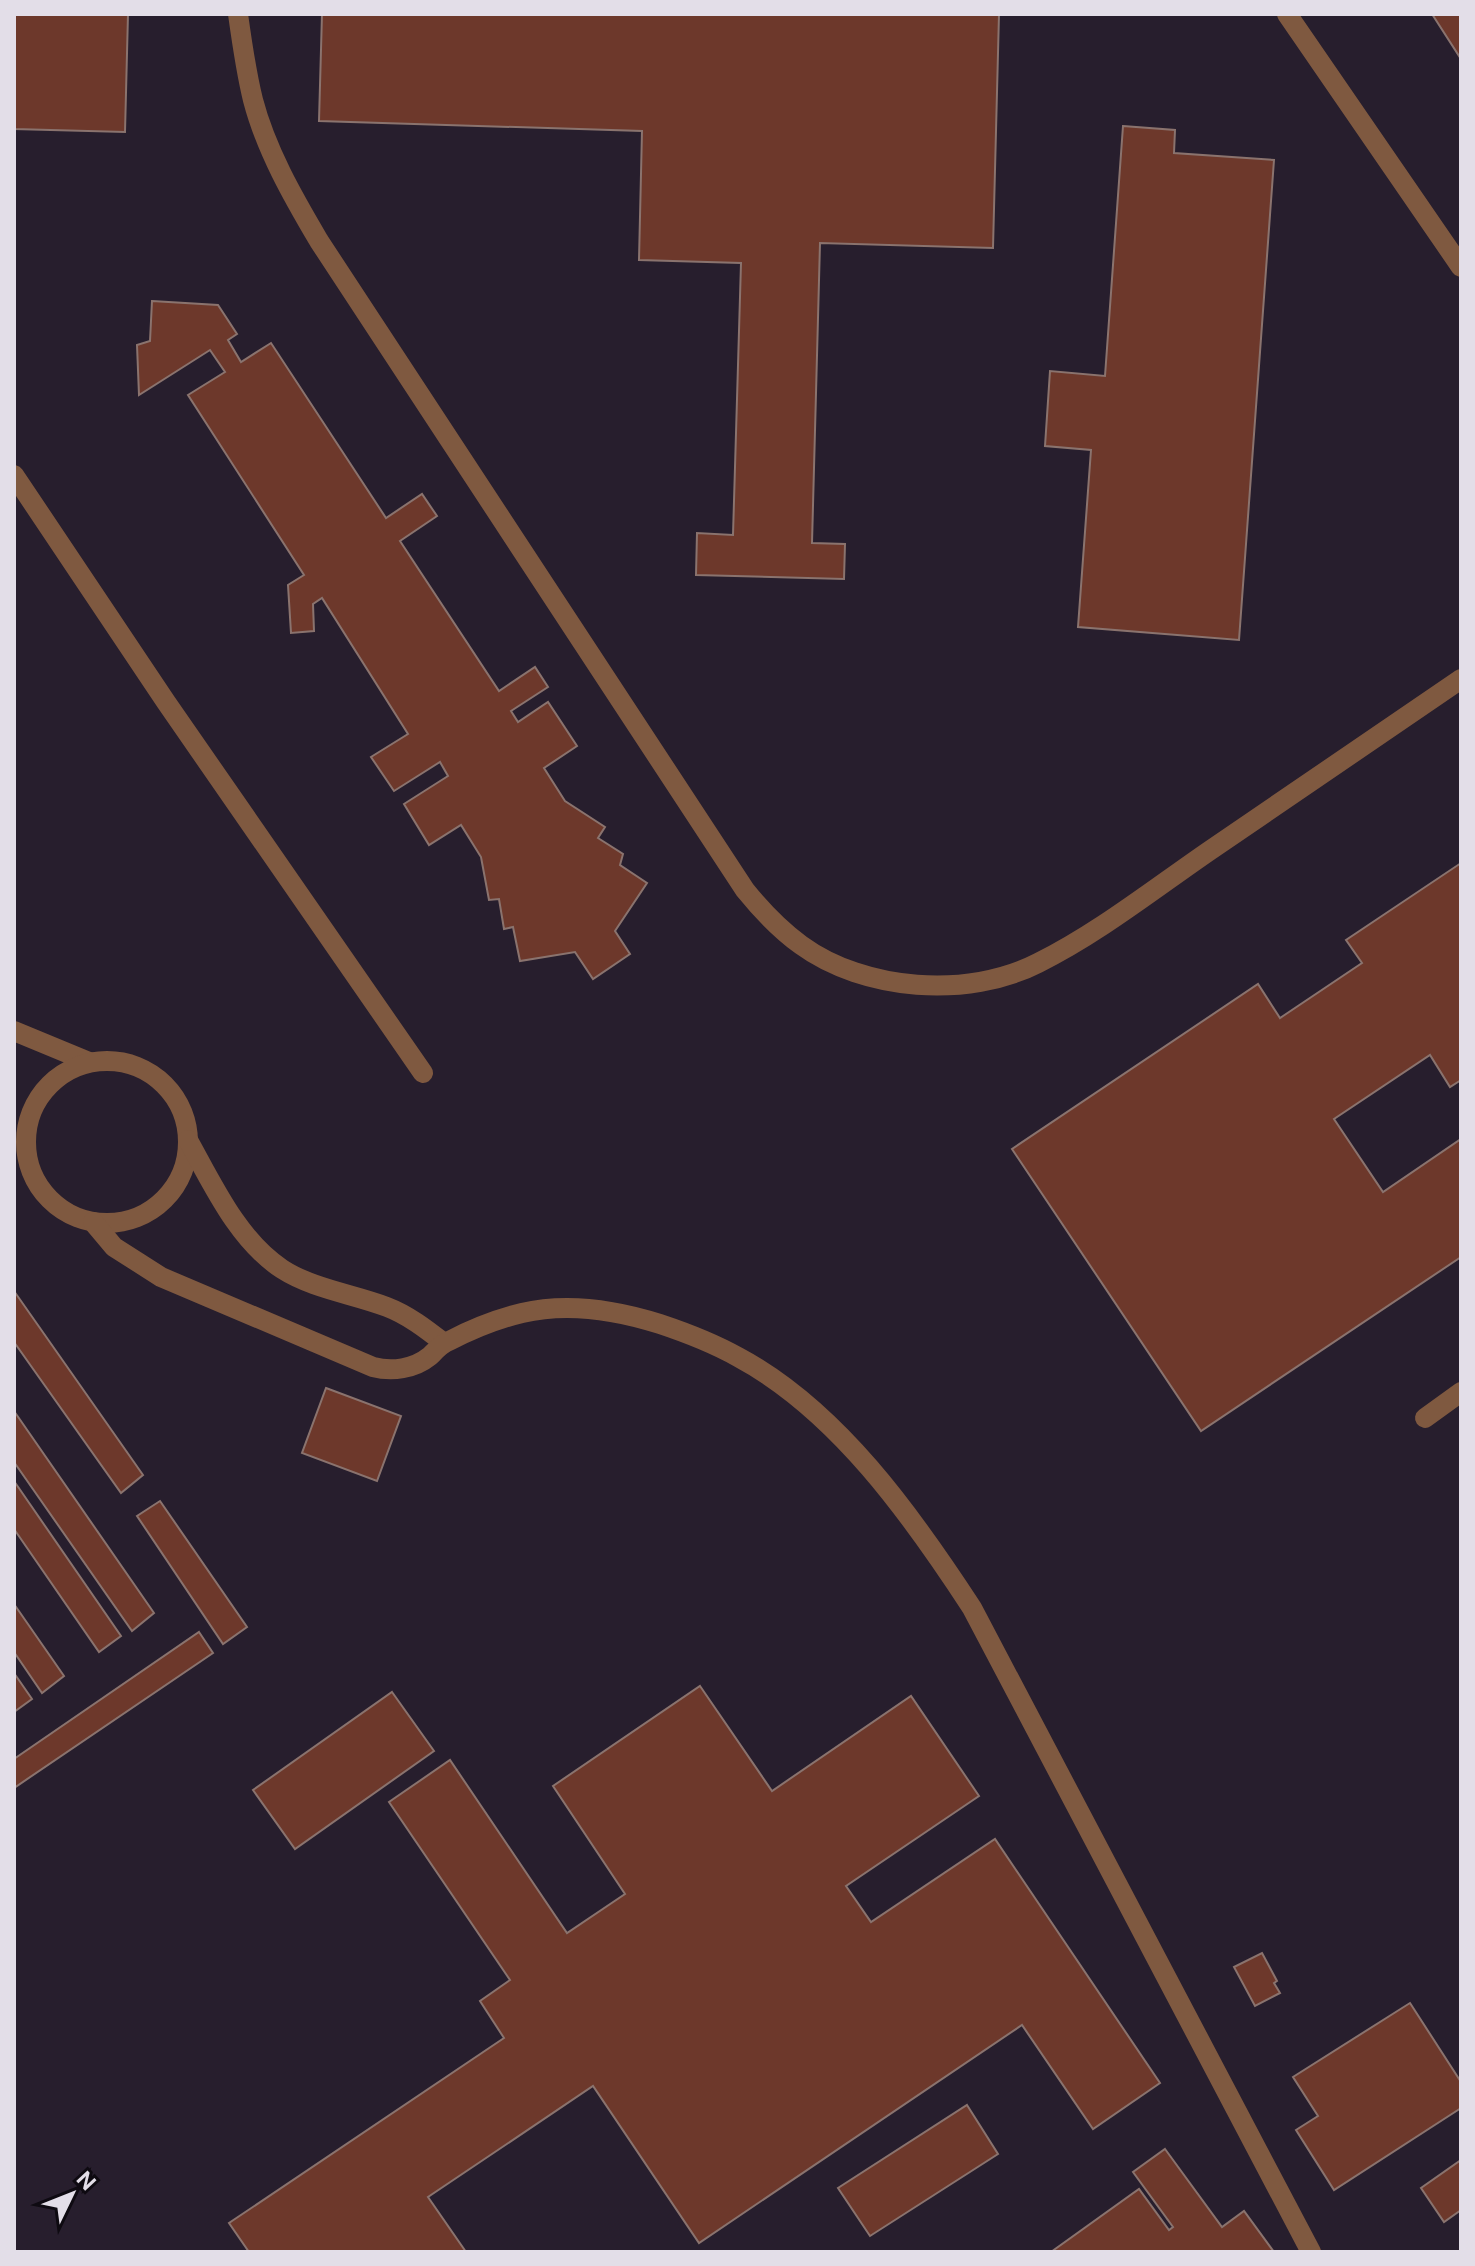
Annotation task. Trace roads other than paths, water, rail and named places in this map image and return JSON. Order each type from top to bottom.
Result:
[{"type":"lane","points":[[238,14],[262,128],[291,192],[319,241],[745,890],[770,920],[803,947],[844,969],[878,979],[917,984],[959,986],[1035,965],[1069,946],[1461,679]]},
{"type":"lane","points":[[1287,14],[1461,267]]},
{"type":"lane","points":[[14,475],[166,702],[423,1073]]},
{"type":"lane","points":[[14,1031],[89,1062]]},
{"type":"lane","points":[[89,1062],[125,1062],[157,1078],[180,1106],[188,1140],[185,1164],[176,1186],[160,1204],[140,1216],[117,1223],[93,1222],[63,1210],[45,1195],[21,1155],[29,1117],[38,1098],[52,1082],[69,1070],[89,1062]]},
{"type":"lane","points":[[188,1140],[241,1228],[273,1262],[312,1283],[399,1313],[444,1343]]},
{"type":"lane","points":[[93,1222],[114,1247],[161,1277],[360,1363],[386,1370],[407,1368],[427,1359],[444,1343],[501,1318],[555,1307],[624,1314],[695,1336],[740,1358],[787,1389],[864,1461],[921,1532],[972,1608],[1311,2252]]},
{"type":"lane","points":[[1425,1418],[1461,1392]]}]
